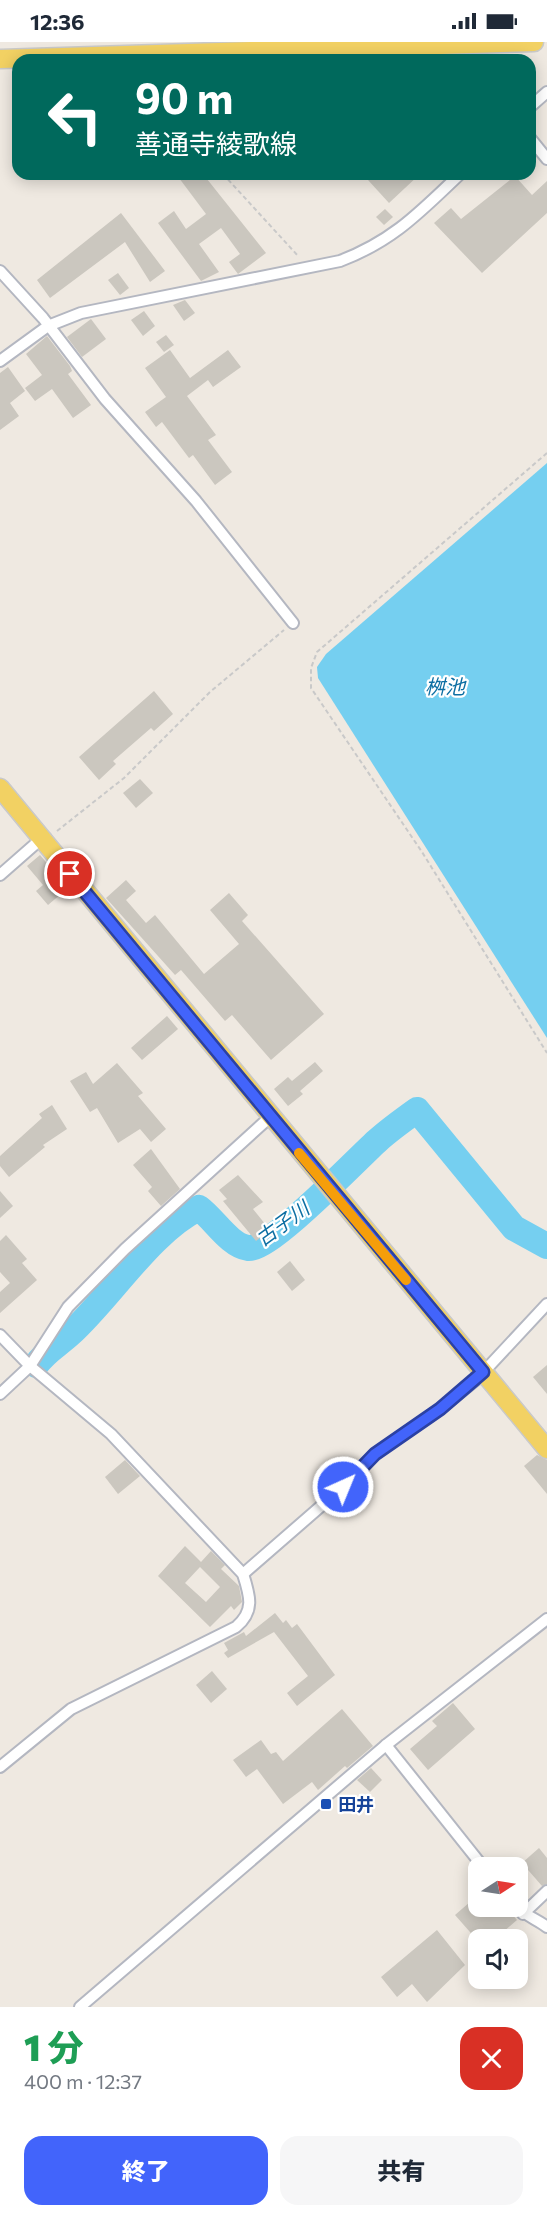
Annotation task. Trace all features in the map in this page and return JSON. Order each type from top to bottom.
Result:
[{"type":"main road","points":[[95,54],[227,47],[534,42]]},
{"type":"main road","points":[[0,788],[46,838],[270,1117],[547,1449]]},
{"type":"street","points":[[536,145],[547,159]]},
{"type":"street","points":[[0,361],[48,326],[81,313],[340,261],[387,239],[453,180]]},
{"type":"street","points":[[0,271],[48,326],[105,399],[196,501],[293,623]]},
{"type":"street","points":[[0,875],[46,838]]},
{"type":"street","points":[[0,1394],[30,1366],[68,1307],[125,1249],[270,1117]]},
{"type":"street","points":[[243,1574],[343,1487],[375,1454],[440,1409],[483,1372],[547,1304]]},
{"type":"street","points":[[0,1335],[30,1366],[111,1434],[243,1574],[249,1593],[250,1608],[248,1616],[236,1627],[71,1709],[0,1767]]},
{"type":"street","points":[[80,2007],[386,1745],[547,1619]]},
{"type":"street","points":[[386,1745],[475,1857]]},
{"type":"street","points":[[528,1904],[547,1891]]},
{"type":"street","points":[[528,1914],[547,1927]]},
{"type":"path","points":[[228,180],[309,268]]},
{"type":"path","points":[[547,453],[317,652],[311,668],[311,688],[422,852],[547,1053]]},
{"type":"path","points":[[46,838],[124,778],[210,692],[293,623]]},
{"type":"water","name":"桝池","points":[[547,463],[547,1038],[318,678],[317,667],[326,654]]},
{"type":"building","points":[[180,180],[208,180],[266,253],[238,274],[229,262],[240,254],[221,228],[199,244],[219,272],[201,281],[158,223],[174,211],[186,229],[206,214]]},
{"type":"building","points":[[368,180],[414,180],[389,203]]},
{"type":"building","points":[[510,180],[519,180],[532,195],[547,181],[547,213],[482,273],[434,223],[451,208],[461,219]]},
{"type":"building","points":[[385,209],[393,217],[384,225],[376,217]]},
{"type":"building","points":[[121,213],[165,271],[150,282],[125,242],[50,298],[37,280]]},
{"type":"building","points":[[118,273],[129,288],[120,295],[108,280]]},
{"type":"building","points":[[185,300],[195,313],[184,321],[173,305]]},
{"type":"building","points":[[144,311],[155,326],[143,336],[131,320]]},
{"type":"building","points":[[91,319],[106,339],[82,357],[67,337]]},
{"type":"building","points":[[166,335],[174,345],[164,352],[156,342]]},
{"type":"building","points":[[47,336],[70,366],[72,371],[68,374],[91,405],[73,418],[52,389],[35,401],[25,388],[42,375],[26,354]]},
{"type":"building","points":[[170,350],[190,378],[228,350],[241,367],[213,387],[208,380],[187,396],[216,435],[208,440],[232,472],[215,485],[193,455],[189,458],[162,422],[156,427],[145,412],[166,397],[145,368]]},
{"type":"building","points":[[8,367],[25,391],[10,403],[19,416],[0,430],[0,373]]},
{"type":"building","points":[[154,691],[173,714],[154,731],[151,728],[113,761],[116,764],[99,780],[79,757]]},
{"type":"building","points":[[140,779],[153,793],[136,808],[123,793]]},
{"type":"building","points":[[40,855],[68,888],[48,905],[36,891],[43,885],[27,866]]},
{"type":"building","points":[[126,880],[136,891],[126,900],[146,923],[155,915],[204,974],[239,944],[210,910],[229,893],[248,915],[242,921],[324,1014],[271,1060],[232,1015],[225,1021],[181,970],[175,975],[106,898]]},
{"type":"building","points":[[167,1016],[178,1029],[142,1060],[131,1048]]},
{"type":"building","points":[[315,1062],[323,1071],[300,1091],[303,1094],[288,1106],[274,1089],[288,1077],[292,1081]]},
{"type":"building","points":[[117,1063],[143,1093],[138,1096],[166,1129],[151,1142],[140,1129],[118,1143],[97,1108],[90,1112],[70,1081],[86,1072],[93,1084]]},
{"type":"building","points":[[52,1105],[67,1129],[43,1145],[45,1147],[9,1177],[0,1166],[0,1156],[42,1118],[39,1114]]},
{"type":"building","points":[[151,1149],[180,1189],[161,1206],[148,1191],[152,1187],[133,1165]]},
{"type":"building","points":[[238,1175],[263,1202],[253,1209],[270,1230],[256,1241],[223,1201],[227,1199],[219,1190]]},
{"type":"building","points":[[0,1191],[13,1206],[0,1218]]},
{"type":"building","points":[[6,1235],[27,1259],[22,1263],[37,1280],[0,1313],[0,1292],[10,1283],[0,1272],[0,1241]]},
{"type":"building","points":[[290,1261],[305,1280],[292,1291],[277,1272]]},
{"type":"building","points":[[547,1365],[547,1394],[533,1377]]},
{"type":"building","points":[[537,1455],[547,1460],[547,1494],[524,1466]]},
{"type":"building","points":[[125,1460],[140,1476],[118,1494],[105,1477]]},
{"type":"building","points":[[185,1546],[201,1562],[211,1551],[225,1565],[221,1569],[239,1586],[242,1602],[234,1610],[231,1606],[210,1627],[158,1576]],"holes":[[[200,1567],[220,1587],[206,1602],[185,1583]]]},
{"type":"building","points":[[275,1613],[283,1623],[286,1620],[292,1628],[297,1624],[335,1675],[297,1706],[287,1693],[308,1676],[274,1632],[228,1658],[224,1653],[228,1650],[224,1643],[244,1632],[246,1636]]},
{"type":"building","points":[[212,1671],[227,1689],[211,1703],[196,1685]]},
{"type":"building","points":[[453,1703],[475,1729],[428,1770],[410,1749],[437,1726],[432,1721]]},
{"type":"building","points":[[342,1709],[373,1746],[347,1768],[345,1766],[318,1790],[312,1782],[283,1804],[257,1769],[246,1777],[233,1760],[261,1740],[271,1754],[276,1752],[283,1761]]},
{"type":"building","points":[[371,1768],[382,1780],[370,1792],[357,1780]]},
{"type":"building","points":[[539,1848],[547,1858],[547,1884],[542,1886],[528,1870],[528,1858]]},
{"type":"building","points":[[468,1904],[468,1917],[514,1917],[517,1920],[507,1929],[468,1930],[455,1915]]},
{"type":"building","points":[[437,1930],[465,1965],[427,2002],[412,1984],[397,1997],[381,1977]]},
{"type":"waterway","name":"古子川","points":[[36,1365],[85,1319],[148,1248],[181,1219],[199,1208],[234,1242],[248,1248],[259,1245],[293,1220],[382,1137],[417,1110],[514,1228],[547,1246]]},
{"type":"slow traffic","points":[[299,1153],[406,1280]]},
{"type":"place","name":"田井","points":[[326,1804]]},
{"type":"route","points":[[70,874],[483,1372],[440,1409],[375,1454],[343,1487]]}]
